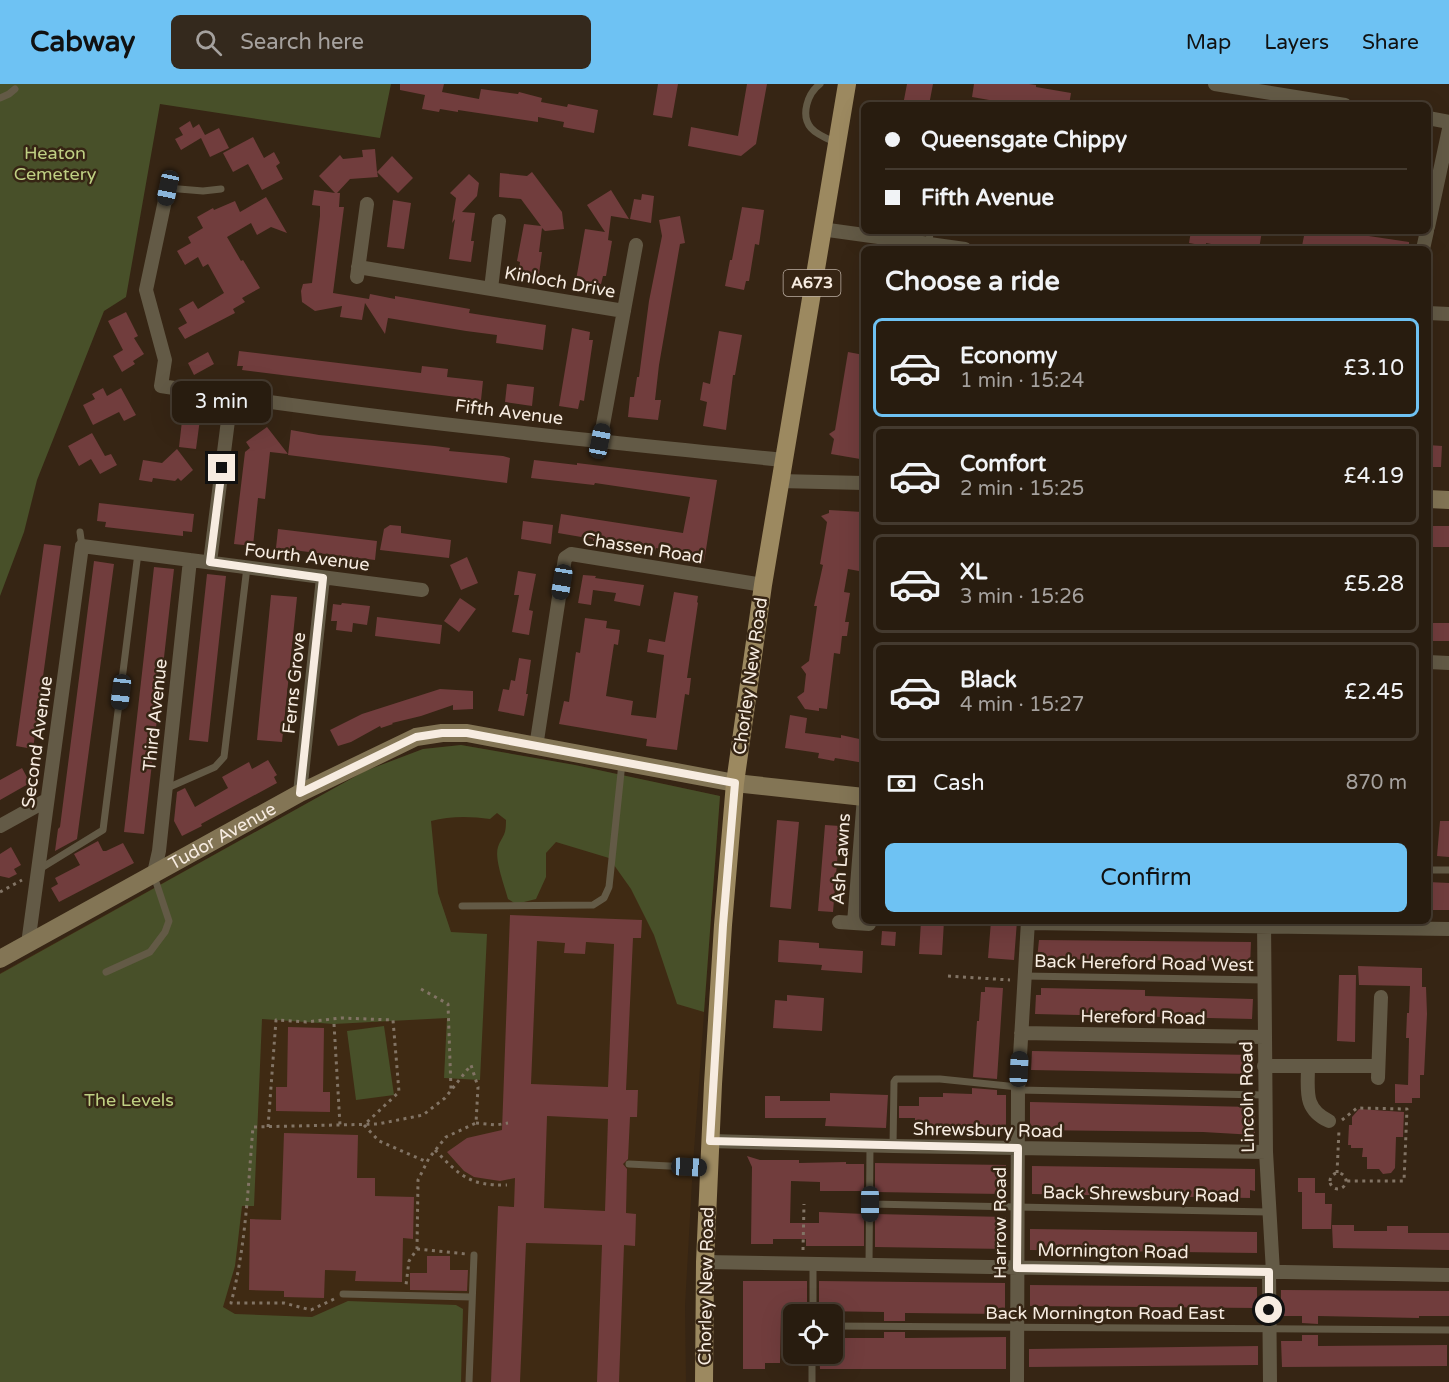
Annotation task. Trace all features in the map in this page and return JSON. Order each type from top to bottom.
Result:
[{"type":"main road","name":"Chorley New Road","points":[[704,1382],[705,1262],[710,1141],[723,925],[735,783],[779,481],[847,84]]},
{"type":"main road","points":[[1431,499],[1449,500]]},
{"type":"main road","name":"Tudor Avenue","points":[[0,959],[300,793],[416,737],[442,733],[467,733],[735,783],[861,797]]},
{"type":"street","points":[[1215,84],[1326,102]]},
{"type":"street","points":[[1431,119],[1449,122]]},
{"type":"street","points":[[1431,215],[1449,129]]},
{"type":"street","name":"Fifth Avenue","points":[[169,183],[146,290],[165,360],[161,386],[231,397],[600,441],[783,460]]},
{"type":"street","name":"Kinloch Drive","points":[[367,204],[357,272],[491,289],[624,311]]},
{"type":"street","name":"Kinloch Drive","points":[[491,289],[499,222]]},
{"type":"street","points":[[821,229],[861,232]]},
{"type":"street","points":[[889,234],[930,237],[956,246]]},
{"type":"street","name":"Kinloch Drive","points":[[600,441],[636,245]]},
{"type":"street","points":[[1431,313],[1449,314]]},
{"type":"street","points":[[210,562],[231,397]]},
{"type":"street","points":[[779,481],[861,483]]},
{"type":"street","name":"Fourth Avenue","points":[[81,539],[138,553],[422,590]]},
{"type":"street","name":"Second Avenue","points":[[28,944],[81,539]]},
{"type":"street","name":"Chassen Road","points":[[536,747],[565,558],[571,554],[763,585]]},
{"type":"street","name":"Third Avenue","points":[[154,873],[159,851],[190,560]]},
{"type":"street","name":"Ferns Grove","points":[[300,793],[323,578]]},
{"type":"street","points":[[1431,662],[1449,663]]},
{"type":"street","points":[[0,826],[47,800]]},
{"type":"street","name":"Ash Lawns","points":[[839,922],[861,924]]},
{"type":"street","name":"Harrow Road","points":[[1017,1382],[1018,1088],[1028,924]]},
{"type":"street","name":"Lincoln Road","points":[[1263,924],[1264,1095],[1271,1272],[1270,1382]]},
{"type":"street","points":[[1294,924],[1449,929]]},
{"type":"street","points":[[1264,1066],[1308,1066],[1378,1072],[1381,997]]},
{"type":"street","name":"Hereford Road","points":[[1021,1033],[1264,1037]]},
{"type":"street","points":[[1308,1066],[1310,1104],[1316,1112],[1329,1121]]},
{"type":"street","name":"Shrewsbury Road","points":[[710,1141],[870,1146],[1266,1152]]},
{"type":"street","name":"Mornington Road","points":[[705,1262],[1449,1275]]},
{"type":"lane","points":[[820,84],[814,88],[809,97],[806,119],[811,128],[837,143]]},
{"type":"lane","points":[[0,98],[15,89]]},
{"type":"lane","points":[[169,183],[203,191],[221,189]]},
{"type":"lane","points":[[38,871],[103,830],[138,553]]},
{"type":"lane","points":[[165,789],[214,767],[224,757],[247,567]]},
{"type":"lane","points":[[462,906],[543,904],[581,906],[592,905],[604,898],[609,887],[622,763]]},
{"type":"lane","points":[[1431,870],[1449,870]]},
{"type":"lane","points":[[106,972],[150,952],[165,932],[169,921],[154,873]]},
{"type":"lane","name":"Back Hereford Road West","points":[[1024,978],[1264,980]]},
{"type":"lane","points":[[893,1146],[894,1082],[896,1079],[940,1079],[1018,1088],[1264,1095]]},
{"type":"lane","points":[[869,1265],[870,1146]]},
{"type":"lane","points":[[629,1164],[709,1168]]},
{"type":"lane","name":"Back Shrewsbury Road","points":[[870,1204],[1268,1212]]},
{"type":"lane","points":[[469,1382],[474,1255]]},
{"type":"lane","points":[[808,1264],[812,1304]]},
{"type":"lane","points":[[343,1294],[472,1298]]},
{"type":"lane","name":"Back Mornington Road East","points":[[843,1326],[1449,1330]]},
{"type":"lane","points":[[812,1364],[812,1382]]},
{"type":"path","points":[[0,892],[38,871]]},
{"type":"path","points":[[948,976],[1024,978]]},
{"type":"path","points":[[421,989],[448,1004],[451,1091]]},
{"type":"path","points":[[268,1127],[276,1020],[306,1022],[341,1018],[393,1020],[399,1092],[364,1125]]},
{"type":"path","points":[[333,1024],[340,1125]]},
{"type":"path","points":[[343,1294],[311,1310],[285,1303],[231,1303],[241,1253],[253,1127],[378,1125],[423,1116],[445,1098],[471,1065],[478,1087],[476,1123]]},
{"type":"path","points":[[1337,1173],[1340,1121],[1357,1108],[1407,1109],[1404,1181],[1346,1181]]},
{"type":"path","points":[[404,1295],[409,1261],[417,1249],[418,1180],[427,1162],[446,1137],[476,1123],[496,1125],[508,1123]]},
{"type":"path","points":[[364,1125],[379,1141],[427,1162]]},
{"type":"path","points":[[435,1150],[456,1172],[477,1184],[507,1185]]},
{"type":"path","points":[[1337,1173],[1344,1176],[1346,1181],[1345,1186],[1340,1189],[1332,1188],[1330,1180],[1337,1173]]},
{"type":"path","points":[[804,1204],[808,1264]]},
{"type":"path","points":[[417,1249],[474,1255]]},
{"type":"shaded area","points":[[461,745],[575,765],[720,796],[693,1164],[685,1306],[686,1382],[0,1382],[0,973],[365,771],[423,749]]},
{"type":"green space","name":"Heaton Cemetery","points":[[0,84],[391,84],[380,138],[160,104],[126,297],[104,311],[37,480],[24,532],[0,596]]},
{"type":"green space","name":"The Levels","points":[[461,745],[575,765],[720,796],[704,1012],[677,1004],[654,935],[631,889],[609,858],[556,842],[546,853],[546,877],[536,899],[516,904],[508,899],[497,852],[505,833],[506,820],[497,813],[490,819],[460,817],[431,821],[438,893],[451,932],[487,934],[480,1080],[444,1078],[447,1018],[334,1024],[262,1019],[254,1206],[242,1206],[235,1266],[223,1307],[235,1314],[312,1317],[348,1301],[456,1305],[463,1309],[461,1382],[0,1382],[0,974],[365,771],[423,749]]},
{"type":"green space","points":[[384,1026],[394,1095],[356,1100],[347,1031]]},
{"type":"building","points":[[400,84],[444,84],[442,92],[479,99],[481,89],[518,94],[519,92],[542,98],[541,102],[598,110],[594,133],[563,127],[564,122],[538,117],[538,122],[458,110],[458,112],[440,109],[439,112],[422,109],[425,95],[400,90]]},
{"type":"building","points":[[658,84],[678,84],[672,118],[653,115]]},
{"type":"building","points":[[747,84],[767,84],[756,144],[741,156],[688,146],[691,127],[738,136]]},
{"type":"building","points":[[907,84],[933,84],[930,102],[904,102]]},
{"type":"building","points":[[974,84],[1029,84],[1071,93],[1070,102],[995,102],[972,97]]},
{"type":"building","points":[[190,121],[193,128],[199,124],[205,135],[219,128],[229,148],[210,157],[201,138],[181,150],[175,139],[183,135],[179,128]]},
{"type":"building","points":[[253,137],[264,158],[274,152],[280,163],[276,166],[283,179],[262,190],[248,164],[233,172],[223,153]]},
{"type":"building","points":[[375,149],[378,177],[350,179],[337,193],[340,193],[339,207],[344,207],[333,293],[369,299],[370,294],[395,299],[395,296],[470,309],[469,313],[546,325],[543,350],[496,343],[497,335],[388,318],[385,334],[365,303],[362,320],[340,317],[342,306],[315,311],[302,302],[303,284],[312,283],[320,216],[320,206],[312,205],[314,190],[335,193],[319,176],[340,155],[343,159],[363,157],[362,150]]},
{"type":"building","points":[[392,156],[413,178],[398,193],[377,172]]},
{"type":"building","points":[[532,172],[562,212],[564,229],[545,231],[542,228],[539,252],[542,252],[538,281],[518,278],[520,262],[517,261],[524,224],[541,226],[521,199],[499,197],[500,173],[527,176]]},
{"type":"building","points":[[469,174],[479,183],[477,196],[462,212],[475,213],[471,262],[449,259],[456,198],[450,193]]},
{"type":"building","points":[[611,190],[629,219],[611,216],[608,240],[612,241],[606,276],[603,276],[601,284],[576,280],[585,229],[605,232],[587,205]]},
{"type":"building","points":[[642,194],[654,196],[651,223],[630,219],[634,199],[641,200]]},
{"type":"building","points":[[266,197],[287,233],[271,227],[257,235],[251,223],[227,237],[260,288],[242,298],[245,302],[233,309],[235,313],[185,339],[178,328],[187,323],[179,309],[193,301],[198,309],[224,293],[208,264],[203,267],[198,257],[185,265],[177,251],[191,243],[188,237],[203,228],[197,217],[213,208],[214,210],[235,201],[240,212]]},
{"type":"building","points":[[393,200],[411,203],[404,249],[387,247]]},
{"type":"building","points":[[742,207],[764,210],[759,245],[755,244],[749,281],[746,281],[744,290],[725,286]]},
{"type":"building","points":[[680,216],[685,243],[680,244],[659,365],[655,400],[661,400],[658,420],[628,417],[630,397],[634,397],[637,377],[639,377],[649,301],[662,236],[659,220]]},
{"type":"building","points":[[1190,234],[1262,234],[1260,246],[1222,246],[1206,243],[1206,246],[1189,243]]},
{"type":"building","points":[[1304,234],[1362,234],[1409,242],[1409,246],[1302,246]]},
{"type":"building","points":[[126,312],[138,336],[134,338],[144,354],[133,361],[135,364],[122,372],[113,356],[123,350],[108,321]]},
{"type":"building","points":[[572,328],[590,332],[589,340],[593,340],[584,401],[580,400],[578,409],[559,406]]},
{"type":"building","points":[[719,331],[742,335],[735,375],[733,375],[726,430],[703,426],[707,402],[700,400],[703,382],[710,384]]},
{"type":"building","points":[[239,351],[421,373],[422,366],[448,369],[447,377],[483,381],[481,400],[242,370],[243,366],[237,366]]},
{"type":"building","points":[[208,352],[214,364],[194,375],[188,363]]},
{"type":"building","points":[[848,352],[861,354],[860,459],[831,454],[834,439],[829,434],[835,430]]},
{"type":"building","points":[[507,384],[534,387],[532,406],[505,402]]},
{"type":"building","points":[[103,388],[107,396],[121,388],[136,415],[124,421],[119,412],[93,425],[83,405],[95,399],[92,394]]},
{"type":"building","points":[[183,412],[196,414],[196,419],[200,419],[196,449],[179,447]]},
{"type":"building","points":[[267,427],[288,454],[270,452],[265,499],[258,498],[253,546],[234,544],[245,452],[250,448],[246,442]]},
{"type":"building","points":[[291,430],[503,456],[510,458],[507,483],[288,455]]},
{"type":"building","points":[[92,433],[105,456],[111,454],[117,465],[100,474],[91,459],[79,466],[68,446]]},
{"type":"building","points":[[1431,445],[1442,446],[1441,467],[1431,467]]},
{"type":"building","points":[[177,449],[193,470],[181,481],[178,478],[175,481],[153,478],[152,482],[139,480],[143,460],[162,463]]},
{"type":"building","points":[[534,460],[717,480],[704,562],[692,560],[693,554],[656,548],[655,551],[638,548],[638,546],[611,541],[610,543],[593,541],[593,539],[558,533],[561,514],[683,533],[690,497],[595,483],[594,485],[531,478]]},
{"type":"building","points":[[99,503],[194,514],[192,532],[183,531],[183,536],[105,527],[106,522],[97,521]]},
{"type":"building","points":[[829,510],[861,512],[861,560],[859,571],[848,569],[844,592],[850,593],[845,622],[849,622],[847,636],[842,636],[840,654],[834,653],[827,709],[819,708],[819,711],[805,709],[797,697],[804,692],[806,674],[801,667],[809,661],[817,606],[814,606],[823,565],[820,564],[827,522],[821,516],[829,513]]},
{"type":"building","points":[[523,521],[553,525],[551,544],[521,539]]},
{"type":"building","points":[[390,525],[401,526],[401,533],[451,540],[449,558],[380,550],[384,529]]},
{"type":"building","points":[[1432,526],[1449,526],[1449,547],[1431,547]]},
{"type":"building","points":[[278,529],[377,541],[375,560],[276,548]]},
{"type":"building","points":[[44,544],[61,546],[33,749],[16,746]]},
{"type":"building","points":[[467,557],[478,583],[461,590],[450,565]]},
{"type":"building","points":[[94,561],[114,564],[77,839],[55,851],[60,827]]},
{"type":"building","points":[[154,567],[174,569],[144,834],[124,832]]},
{"type":"building","points":[[518,571],[536,574],[529,610],[533,611],[529,635],[512,632],[519,595],[514,595]]},
{"type":"building","points":[[207,574],[226,576],[208,742],[189,740]]},
{"type":"building","points":[[583,575],[644,585],[640,606],[614,601],[616,593],[593,590],[591,605],[578,603]]},
{"type":"building","points":[[674,592],[698,596],[687,678],[691,678],[689,695],[685,694],[677,750],[646,746],[647,739],[559,724],[564,701],[569,702],[576,652],[580,653],[585,618],[607,621],[606,628],[620,630],[618,645],[614,644],[606,696],[633,701],[631,715],[656,718],[664,655],[647,652],[649,639],[665,642]]},
{"type":"building","points":[[271,595],[297,597],[282,742],[257,740]]},
{"type":"building","points":[[460,598],[476,609],[459,632],[444,621]]},
{"type":"building","points":[[342,603],[370,606],[367,625],[353,623],[352,632],[336,630],[337,621],[331,621],[333,604],[341,605]]},
{"type":"building","points":[[377,617],[442,625],[440,644],[375,636]]},
{"type":"building","points":[[1431,623],[1449,623],[1449,641],[1431,641]]},
{"type":"building","points":[[519,658],[531,660],[524,716],[498,711],[503,689],[509,690],[511,680],[515,681]]},
{"type":"building","points":[[440,689],[473,691],[473,709],[453,710],[453,705],[381,728],[380,726],[351,742],[338,746],[330,730],[362,714]]},
{"type":"building","points":[[790,715],[807,718],[805,733],[841,738],[841,735],[861,739],[861,762],[818,758],[819,753],[785,748]]},
{"type":"building","points":[[268,760],[277,775],[274,777],[277,783],[182,836],[174,821],[177,792],[185,788],[195,807],[228,788],[222,777],[249,762],[252,769]]},
{"type":"building","points":[[22,768],[30,783],[0,800],[0,780]]},
{"type":"building","points":[[777,820],[799,822],[791,909],[770,907]]},
{"type":"building","points":[[1440,821],[1449,821],[1449,857],[1437,856]]},
{"type":"building","points":[[825,825],[840,826],[833,912],[818,911]]},
{"type":"building","points":[[98,841],[103,851],[123,843],[134,863],[59,902],[51,888],[58,884],[55,878],[80,865],[74,854]]},
{"type":"building","points":[[11,847],[21,865],[14,869],[17,874],[9,878],[0,876],[0,854]]},
{"type":"building","points":[[1431,882],[1449,883],[1449,910],[1431,910]]},
{"type":"building","points":[[510,915],[642,920],[641,938],[633,938],[626,1090],[638,1090],[637,1117],[630,1117],[628,1159],[623,1164],[627,1169],[626,1213],[636,1214],[635,1246],[624,1245],[619,1382],[597,1382],[602,1245],[526,1243],[520,1382],[491,1382],[498,1206],[514,1207],[515,1178],[500,1181],[474,1177],[464,1171],[447,1152],[467,1138],[502,1130]],"holes":[[[537,941],[565,943],[564,953],[585,954],[586,942],[614,944],[608,1087],[531,1084]],[[547,1116],[608,1119],[605,1211],[544,1208]]]},
{"type":"building","points":[[921,924],[944,924],[942,955],[919,954]]},
{"type":"building","points":[[991,924],[1017,924],[1014,960],[988,958]]},
{"type":"building","points":[[882,931],[896,932],[895,946],[881,945]]},
{"type":"building","points":[[779,940],[819,943],[819,948],[863,951],[862,973],[821,970],[822,965],[778,962]]},
{"type":"building","points":[[1039,940],[1251,942],[1250,967],[1232,967],[1233,961],[1037,959]]},
{"type":"building","points":[[1358,966],[1422,968],[1422,987],[1426,987],[1427,1014],[1424,1075],[1420,1075],[1420,1098],[1412,1098],[1412,1103],[1395,1103],[1395,1084],[1408,1085],[1409,1038],[1406,1038],[1410,986],[1359,985]]},
{"type":"building","points":[[1339,975],[1356,975],[1355,1042],[1337,1041]]},
{"type":"building","points":[[985,987],[1003,988],[997,1079],[973,1077],[977,1021],[979,1021],[981,992],[985,992]]},
{"type":"building","points":[[1041,988],[1145,990],[1145,996],[1253,999],[1252,1019],[1035,1014],[1036,995],[1041,995]]},
{"type":"building","points":[[787,995],[824,998],[822,1031],[773,1028],[775,1000],[787,1001]]},
{"type":"building","points":[[288,1027],[324,1028],[323,1092],[330,1092],[330,1112],[276,1111],[276,1087],[287,1087]]},
{"type":"building","points":[[1032,1051],[1254,1055],[1253,1074],[1031,1070]]},
{"type":"building","points":[[972,1088],[997,1090],[997,1095],[1006,1095],[1006,1131],[915,1129],[915,1118],[899,1118],[899,1106],[919,1106],[919,1097],[943,1097],[943,1093],[972,1094]]},
{"type":"building","points":[[830,1093],[888,1095],[886,1128],[825,1126],[826,1118],[765,1118],[765,1096],[780,1096],[780,1101],[830,1101]]},
{"type":"building","points":[[1030,1102],[1252,1107],[1253,1114],[1255,1114],[1255,1135],[1203,1132],[1030,1130]]},
{"type":"building","points":[[1359,1109],[1404,1112],[1403,1137],[1396,1137],[1395,1168],[1391,1173],[1383,1174],[1379,1169],[1367,1169],[1367,1157],[1362,1157],[1363,1148],[1351,1148],[1351,1145],[1348,1145],[1349,1125],[1352,1125],[1352,1117]]},
{"type":"building","points":[[284,1133],[358,1135],[357,1178],[375,1178],[375,1196],[414,1197],[413,1239],[403,1238],[402,1282],[355,1281],[356,1271],[325,1270],[324,1298],[284,1297],[284,1291],[249,1290],[250,1219],[281,1220]]},
{"type":"building","points":[[747,1156],[760,1160],[799,1160],[799,1163],[864,1164],[864,1191],[820,1191],[820,1182],[791,1181],[790,1223],[819,1223],[819,1212],[864,1214],[864,1246],[806,1246],[806,1239],[773,1239],[773,1244],[751,1244],[752,1167]]},
{"type":"building","points":[[875,1163],[1006,1165],[1006,1187],[1001,1187],[1001,1194],[875,1192]]},
{"type":"building","points":[[1032,1166],[1255,1169],[1255,1191],[1250,1190],[1250,1198],[1032,1194]]},
{"type":"building","points":[[1298,1178],[1315,1178],[1315,1193],[1325,1193],[1325,1204],[1332,1204],[1331,1229],[1302,1229],[1302,1192],[1298,1192]]},
{"type":"building","points":[[875,1214],[1006,1217],[1006,1249],[875,1247]]},
{"type":"building","points":[[1332,1225],[1354,1225],[1354,1231],[1387,1231],[1387,1226],[1408,1226],[1408,1233],[1449,1233],[1449,1250],[1333,1248]]},
{"type":"building","points":[[1030,1229],[1257,1232],[1257,1253],[1030,1250]]},
{"type":"building","points":[[427,1256],[450,1256],[450,1270],[468,1270],[467,1291],[410,1290],[410,1273],[427,1273]]},
{"type":"building","points":[[743,1281],[807,1281],[807,1304],[783,1304],[780,1363],[765,1363],[765,1369],[743,1369]]},
{"type":"building","points":[[819,1281],[1005,1283],[1005,1314],[905,1313],[905,1321],[884,1321],[884,1312],[843,1311],[843,1304],[819,1304]]},
{"type":"building","points":[[1030,1285],[1257,1287],[1257,1308],[1030,1306]]},
{"type":"building","points":[[1281,1290],[1449,1291],[1449,1316],[1419,1316],[1419,1318],[1318,1316],[1318,1324],[1302,1323],[1302,1316],[1281,1316]]},
{"type":"building","points":[[884,1332],[905,1332],[905,1338],[1006,1337],[1006,1369],[820,1369],[820,1364],[843,1364],[843,1338],[884,1338]]},
{"type":"building","points":[[1302,1335],[1318,1335],[1318,1346],[1447,1345],[1447,1366],[1282,1367],[1281,1341],[1302,1341]]},
{"type":"building","points":[[1258,1346],[1258,1365],[1029,1367],[1029,1349]]},
{"type":"route","points":[[222,468],[210,562],[323,578],[300,793],[416,737],[442,733],[467,733],[735,783],[723,925],[710,1141],[1018,1148],[1017,1268],[1269,1272],[1269,1310]]}]
